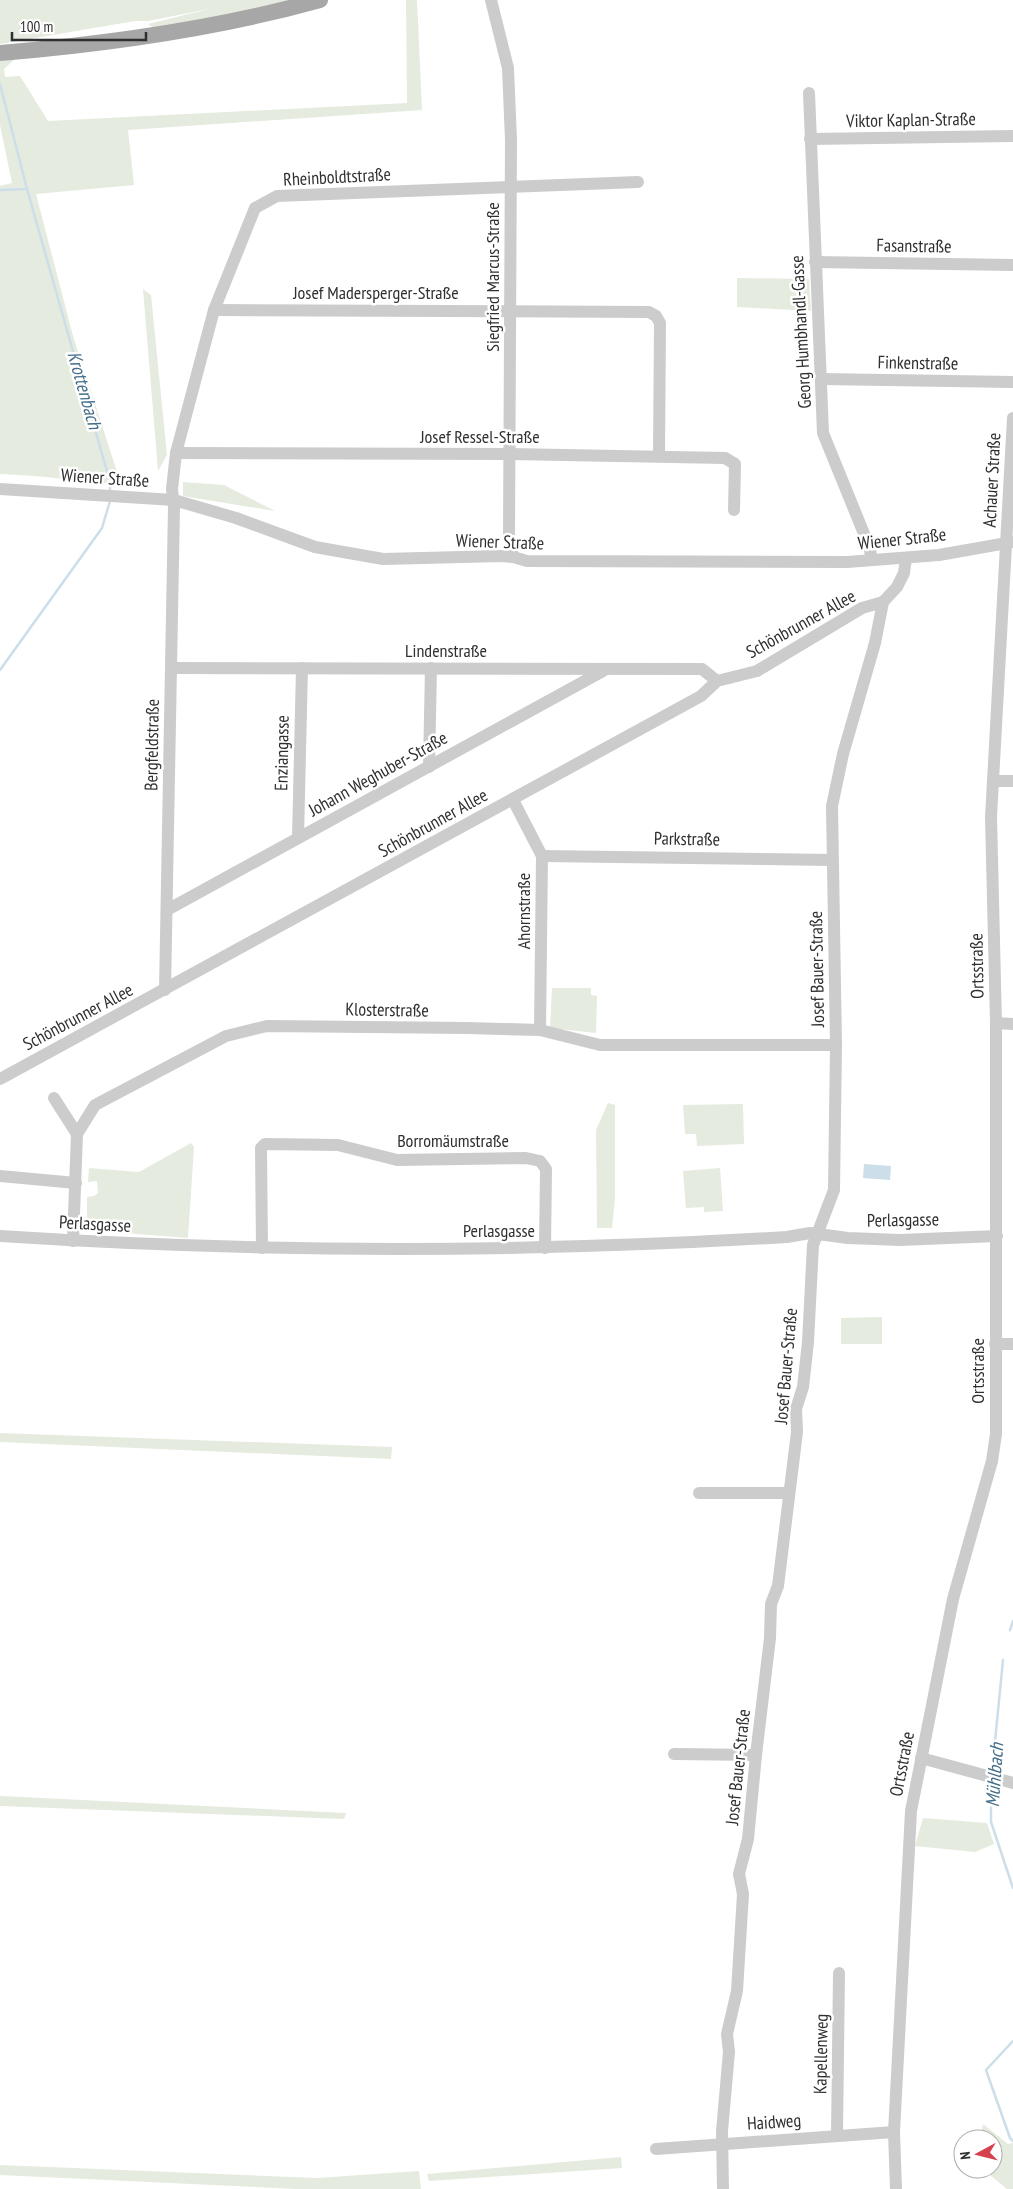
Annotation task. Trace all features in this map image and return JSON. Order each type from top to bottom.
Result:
[{"type":"main road","points":[[2,53],[144,37],[210,25],[320,0]]},
{"type":"street","name":"Siegfried Marcus-Straße","points":[[492,0],[508,68],[510,186],[509,534],[513,557]]},
{"type":"street","name":"Georg Humbhandl-Gasse","points":[[809,93],[823,433],[870,546],[872,560]]},
{"type":"street","name":"Viktor Kaplan-Straße","points":[[810,139],[1013,136]]},
{"type":"street","name":"Rheinboldtstraße","points":[[174,500],[172,490],[176,453],[214,310],[255,208],[277,196],[638,182]]},
{"type":"street","name":"Fasanstraße","points":[[815,262],[1013,265]]},
{"type":"street","name":"Josef Madersperger-Straße","points":[[214,310],[649,312],[656,316],[660,323],[659,456]]},
{"type":"street","name":"Finkenstraße","points":[[821,379],[1013,382]]},
{"type":"street","name":"Achauer Straße","points":[[1010,542],[1013,418]]},
{"type":"street","name":"Josef Ressel-Straße","points":[[176,453],[510,454],[724,458],[734,464],[734,510]]},
{"type":"street","name":"Wiener Straße","points":[[0,489],[174,500],[236,518],[315,547],[383,559],[513,557],[527,561],[846,562],[906,558],[1010,542]]},
{"type":"street","name":"Bergfeldstraße","points":[[165,990],[174,500]]},
{"type":"street","name":"Ortsstraße","points":[[896,2189],[894,2132],[911,1811],[953,1599],[992,1462],[996,1434],[996,1024],[991,817],[1010,542]]},
{"type":"street","points":[[883,602],[898,587],[904,573],[906,558]]},
{"type":"street","name":"Schönbrunner Allee","points":[[0,1079],[701,696],[717,681],[757,671],[862,608],[883,602]]},
{"type":"street","name":"Josef Bauer-Straße","points":[[723,2189],[723,2123],[730,2052],[727,2034],[737,1991],[743,1894],[739,1874],[748,1839],[772,1604],[778,1586],[797,1432],[796,1409],[803,1387],[808,1342],[813,1245],[834,1190],[836,1045],[832,806],[842,754],[875,643],[883,602]]},
{"type":"street","name":"Lindenstraße","points":[[171,668],[702,669],[717,681]]},
{"type":"street","name":"Enziangasse","points":[[298,838],[302,668]]},
{"type":"street","points":[[428,766],[431,668]]},
{"type":"street","name":"Johann Weghuber-Straße","points":[[167,910],[605,670]]},
{"type":"street","points":[[993,781],[1013,781]]},
{"type":"street","name":"Ahornstraße","points":[[513,800],[542,856],[540,1030]]},
{"type":"street","name":"Parkstraße","points":[[542,856],[832,860]]},
{"type":"street","points":[[996,1024],[1013,1024]]},
{"type":"street","name":"Klosterstraße","points":[[77,1134],[95,1105],[226,1036],[267,1026],[540,1030],[600,1045],[836,1045]]},
{"type":"street","points":[[54,1098],[77,1134],[73,1241]]},
{"type":"street","name":"Borromäumstraße","points":[[262,1248],[260,1148],[265,1144],[338,1145],[397,1160],[526,1158],[540,1160],[546,1169],[545,1248]]},
{"type":"street","points":[[0,1176],[76,1183]]},
{"type":"street","name":"Perlasgasse","points":[[0,1236],[73,1241],[262,1248],[545,1248],[780,1237],[816,1233],[848,1238],[900,1240],[997,1236]]},
{"type":"street","points":[[995,1344],[1013,1344]]},
{"type":"street","points":[[699,1493],[789,1493]]},
{"type":"street","points":[[674,1754],[756,1755]]},
{"type":"street","points":[[921,1758],[1013,1783]]},
{"type":"street","name":"Kapellenweg","points":[[837,2134],[839,1974]]},
{"type":"street","name":"Haidweg","points":[[656,2149],[837,2134],[894,2132]]},
{"type":"shaded area","points":[[0,0],[292,0],[158,31],[148,24],[209,9],[148,21],[135,21],[0,44]]},
{"type":"shaded area","points":[[406,0],[417,0],[422,110],[128,130],[134,185],[36,194],[73,336],[121,484],[0,474],[0,186],[12,183],[0,125],[0,61],[15,59],[4,69],[5,77],[20,76],[48,121],[407,103]]},
{"type":"shaded area","points":[[737,278],[809,279],[811,311],[737,307]]},
{"type":"shaded area","points":[[143,289],[151,295],[167,455],[158,471]]},
{"type":"shaded area","points":[[183,482],[224,485],[275,511],[183,496]]},
{"type":"shaded area","points":[[552,988],[591,988],[591,995],[597,996],[596,1033],[550,1028]]},
{"type":"shaded area","points":[[608,1103],[615,1105],[615,1199],[612,1228],[597,1228],[596,1130]]},
{"type":"shaded area","points":[[743,1104],[744,1144],[697,1146],[696,1134],[685,1134],[683,1105]]},
{"type":"shaded area","points":[[191,1143],[194,1147],[188,1238],[87,1230],[87,1197],[98,1193],[97,1181],[88,1182],[89,1168],[139,1172]]},
{"type":"shaded area","points":[[720,1168],[723,1211],[704,1212],[704,1207],[686,1208],[683,1171]]},
{"type":"shaded area","points":[[882,1317],[882,1344],[841,1344],[841,1318]]},
{"type":"shaded area","points":[[0,1433],[392,1447],[391,1459],[0,1442]]},
{"type":"shaded area","points":[[0,1796],[346,1813],[344,1819],[0,1806]]},
{"type":"shaded area","points":[[923,1818],[987,1823],[994,1844],[975,1852],[915,1846]]},
{"type":"shaded area","points":[[983,2124],[989,2129],[982,2129]]},
{"type":"shaded area","points":[[1003,2140],[1008,2144],[1013,2143],[1013,2189],[1007,2189],[995,2179],[1003,2179]]},
{"type":"shaded area","points":[[621,2157],[622,2168],[429,2181],[427,2174]]},
{"type":"shaded area","points":[[0,2165],[317,2178],[419,2171],[421,2189],[296,2189],[0,2175]]},
{"type":"water","points":[[864,1164],[891,1166],[890,1180],[863,1178]]},
{"type":"waterway","name":"Krottenbach","points":[[0,84],[27,189],[110,482],[110,493]]},
{"type":"waterway","points":[[0,190],[27,189]]},
{"type":"waterway","name":"Krottenbach","points":[[0,670],[102,528],[110,501]]},
{"type":"waterway","name":"Mühlbach","points":[[1010,1630],[1013,1621]]},
{"type":"waterway","name":"Mühlbach","points":[[992,1772],[1003,1660]]},
{"type":"waterway","name":"Mühlbach","points":[[991,1780],[991,1822],[1013,1888]]},
{"type":"waterway","name":"Mühlbach","points":[[1013,2041],[986,2070],[1010,2138],[1013,2141]]}]
